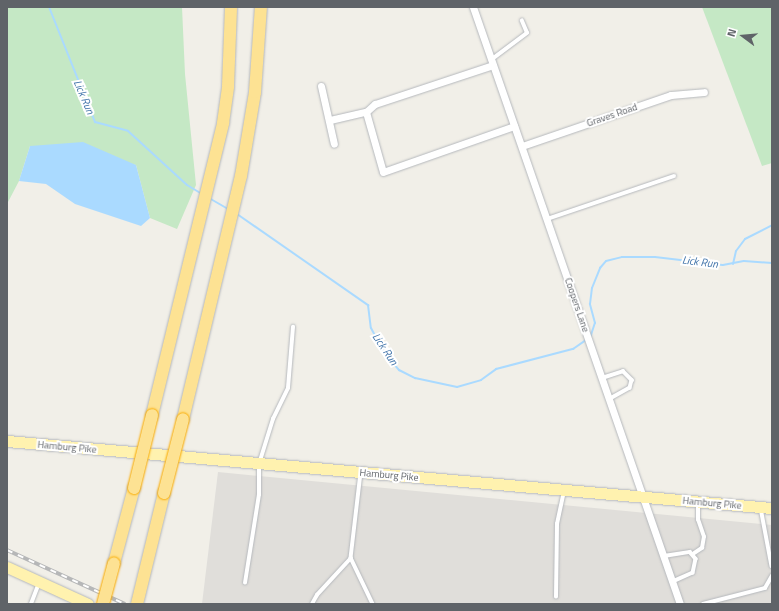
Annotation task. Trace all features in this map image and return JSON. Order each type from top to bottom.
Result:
[{"type":"highway","points":[[103,604],[134,488],[213,172],[228,86],[231,7]]},
{"type":"highway","points":[[137,604],[241,176],[255,92],[261,7]]},
{"type":"main road","name":"Hamburg Pike","points":[[7,441],[772,508]]},
{"type":"main road","points":[[7,567],[88,604]]},
{"type":"street","name":"Coopers Lane","points":[[473,7],[680,604]]},
{"type":"street","points":[[330,120],[366,112],[375,104],[492,63]]},
{"type":"street","points":[[320,86],[330,120],[334,144]]},
{"type":"street","name":"Graves Road","points":[[522,146],[671,95],[704,92]]},
{"type":"street","points":[[366,112],[383,172],[514,126]]},
{"type":"lane","points":[[492,63],[527,33],[522,21]]},
{"type":"lane","points":[[547,219],[674,176]]},
{"type":"lane","points":[[245,583],[259,495],[259,464],[273,418],[288,388],[293,327]]},
{"type":"lane","points":[[602,378],[623,371],[632,380],[630,388],[610,399]]},
{"type":"lane","points":[[362,472],[352,558],[374,604]]},
{"type":"lane","points":[[556,597],[557,524],[564,490]]},
{"type":"lane","points":[[664,556],[693,554],[702,548],[704,537],[698,520],[699,502]]},
{"type":"lane","points":[[760,507],[772,566]]},
{"type":"lane","points":[[673,582],[693,573],[696,559],[693,554]]},
{"type":"lane","points":[[312,604],[317,595],[352,558]]},
{"type":"lane","points":[[703,604],[765,588],[772,576]]},
{"type":"lane","points":[[31,604],[39,582]]},
{"type":"shaded area","points":[[218,472],[772,525],[772,604],[202,604]]},
{"type":"green space","points":[[7,7],[182,7],[185,74],[196,185],[177,229],[150,218],[136,165],[30,146],[19,181],[7,204]]},
{"type":"green space","points":[[702,7],[772,7],[772,163],[762,166]]},
{"type":"water","points":[[83,142],[136,165],[150,218],[141,226],[75,204],[46,184],[19,181],[30,146]]},
{"type":"waterway","name":"Lick Run","points":[[49,7],[95,122],[128,131],[187,185],[202,194]]},
{"type":"waterway","name":"Lick Run","points":[[209,198],[228,209]]},
{"type":"waterway","name":"Lick Run","points":[[237,214],[368,305],[371,328],[383,351],[399,370],[415,378],[457,387],[481,380],[496,369],[573,349],[586,340]]},
{"type":"waterway","points":[[733,264],[736,251],[745,239],[772,225]]},
{"type":"waterway","name":"Lick Run","points":[[590,338],[595,323],[590,304],[592,288],[600,268],[606,261],[622,257],[655,257],[723,265],[744,261],[772,263]]},
{"type":"railway","points":[[7,550],[125,604]]}]
